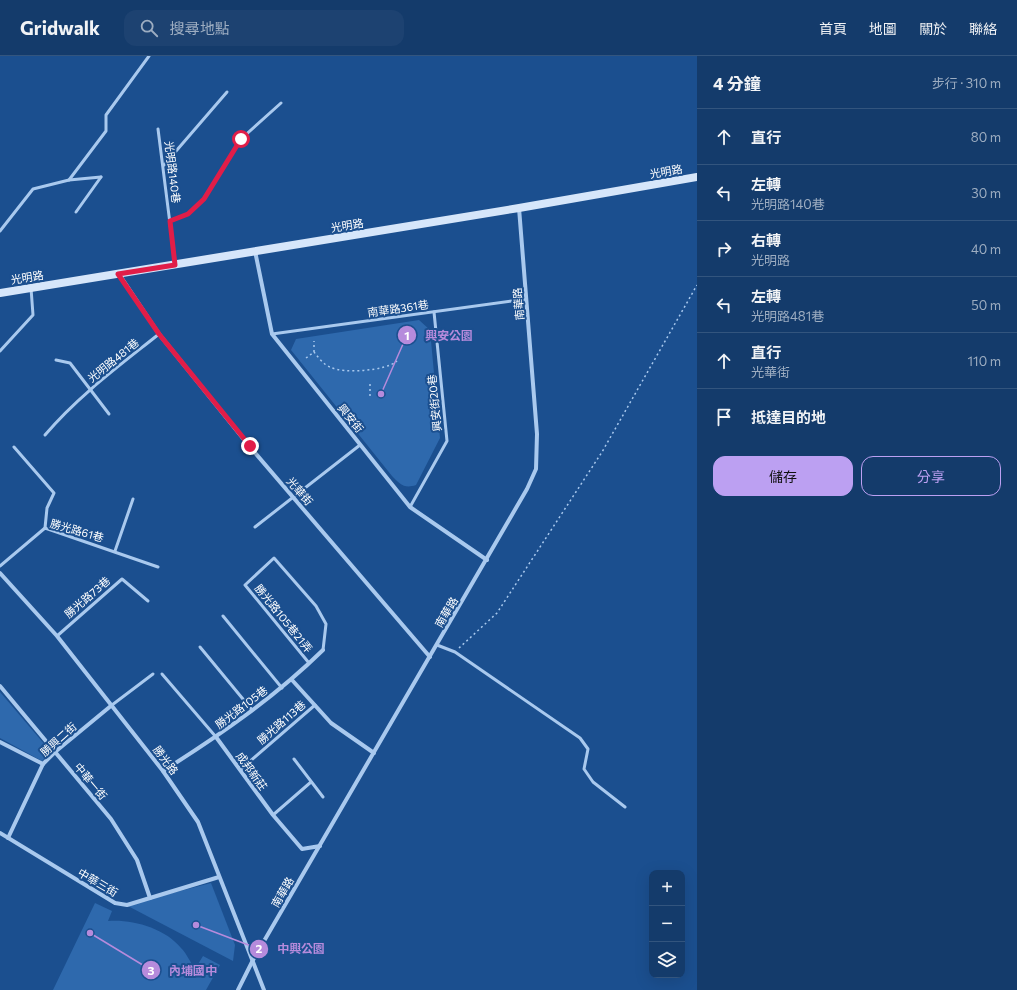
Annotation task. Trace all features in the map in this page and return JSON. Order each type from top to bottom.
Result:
[{"type":"main road","name":"光明路","points":[[0,293],[255,252],[697,177]]},
{"type":"street","name":"南華路","points":[[238,990],[253,960],[487,560],[527,489],[536,469],[537,434],[519,208]]},
{"type":"street","name":"興安街","points":[[255,252],[272,334],[410,507],[487,560]]},
{"type":"street","points":[[118,274],[159,334]]},
{"type":"street","name":"光華街","points":[[159,334],[294,497],[430,657]]},
{"type":"street","name":"勝光路","points":[[0,573],[57,636],[112,705],[163,771],[198,822],[264,990]]},
{"type":"street","name":"勝光路105巷","points":[[163,771],[216,737],[282,688],[323,650]]},
{"type":"street","points":[[292,680],[331,724],[374,753]]},
{"type":"street","name":"中華一街","points":[[0,686],[111,820],[138,860],[150,898]]},
{"type":"street","name":"勝興二街","points":[[8,838],[43,764],[55,752],[112,705]]},
{"type":"street","name":"成邦新莊","points":[[216,737],[241,769],[273,815],[302,849],[320,846]]},
{"type":"street","points":[[0,742],[43,764]]},
{"type":"street","name":"中華三街","points":[[0,833],[115,903],[127,904],[219,877]]},
{"type":"lane","points":[[69,180],[106,131],[106,115],[149,56]]},
{"type":"lane","points":[[164,165],[227,92]]},
{"type":"lane","points":[[170,221],[188,214],[204,199],[241,139],[281,103]]},
{"type":"lane","name":"光明路140巷","points":[[158,129],[164,165],[175,265]]},
{"type":"lane","points":[[0,231],[33,189],[69,180],[101,177],[76,212]]},
{"type":"lane","points":[[0,351],[33,315],[31,288]]},
{"type":"lane","name":"南華路361巷","points":[[272,334],[526,300]]},
{"type":"lane","name":"興安街20巷","points":[[410,507],[447,441],[434,312]]},
{"type":"lane","name":"光明路481巷","points":[[45,435],[66,411],[90,389],[159,334]]},
{"type":"lane","points":[[56,360],[70,363],[109,414]]},
{"type":"lane","points":[[255,527],[360,445]]},
{"type":"lane","points":[[14,447],[54,494],[47,508],[45,528]]},
{"type":"lane","points":[[115,551],[134,499]]},
{"type":"lane","name":"勝光路61巷","points":[[0,566],[45,528],[158,567]]},
{"type":"lane","name":"勝光路105巷21弄","points":[[309,663],[245,585],[274,558],[316,606],[326,624],[323,650]]},
{"type":"lane","name":"勝光路73巷","points":[[57,636],[122,579],[148,601]]},
{"type":"lane","points":[[223,616],[282,688]]},
{"type":"lane","points":[[437,645],[455,652],[580,738],[588,749],[584,769],[593,782],[626,807]]},
{"type":"lane","points":[[200,647],[252,710]]},
{"type":"lane","points":[[112,705],[152,674]]},
{"type":"lane","points":[[162,674],[216,737]]},
{"type":"lane","name":"勝光路113巷","points":[[241,769],[315,705]]},
{"type":"lane","points":[[294,758],[322,797]]},
{"type":"lane","points":[[273,815],[311,782]]},
{"type":"path","points":[[455,652],[497,613],[602,452],[697,285]]},
{"type":"path","points":[[314,341],[314,352],[330,367],[343,370],[374,370],[389,367],[397,362]]},
{"type":"path","points":[[306,358],[314,352]]},
{"type":"path","points":[[370,384],[370,398]]},
{"type":"shaded area","points":[[419,320],[430,330],[440,438],[416,485],[405,486],[392,476],[291,350],[296,339]]},
{"type":"shaded area","points":[[0,692],[51,752],[42,761],[0,738]]},
{"type":"shaded area","points":[[211,883],[235,945],[233,961],[126,905]]},
{"type":"shaded area","points":[[95,903],[112,911],[108,921],[137,923],[148,926],[166,935],[183,950],[195,969],[203,956],[220,965],[206,990],[53,990]]},
{"type":"place","name":"興安公園","points":[[381,394]]},
{"type":"place","name":"中興公園","points":[[196,925]]},
{"type":"place","name":"內埔國中","points":[[90,933]]},
{"type":"route","points":[[241,139],[204,199],[188,214],[170,221],[175,265],[118,274],[159,334],[250,446]]}]
